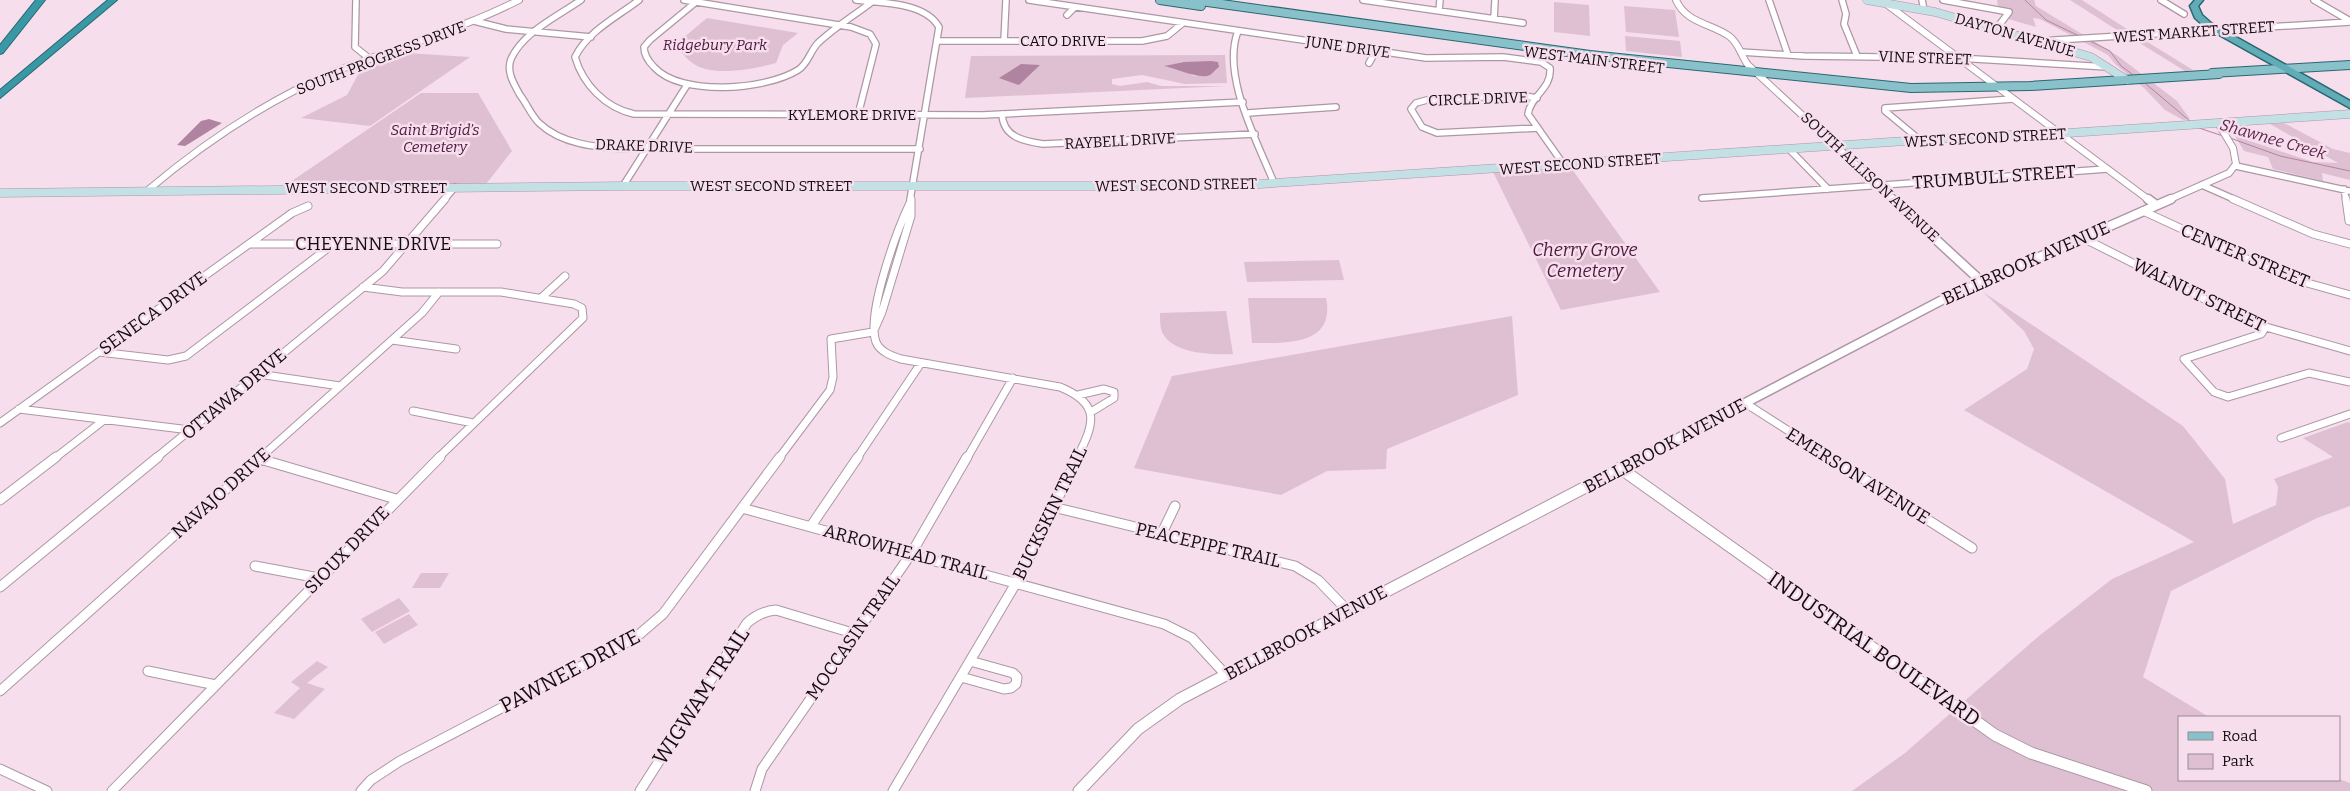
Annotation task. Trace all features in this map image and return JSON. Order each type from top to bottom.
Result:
[{"type":"highway","points":[[0,52],[41,0]]},
{"type":"highway","points":[[0,95],[114,0]]},
{"type":"highway","points":[[2198,0],[2194,6],[2195,12],[2203,21],[2216,30],[2350,105]]},
{"type":"main road","name":"WEST MAIN STREET","points":[[1160,0],[1515,50],[1909,92],[1998,88],[2026,89],[2030,86],[2216,76],[2219,74],[2287,69],[2348,67]]},
{"type":"main road","name":"WEST MAIN STREET","points":[[1193,0],[1544,49],[1761,76]]},
{"type":"main road","name":"DAYTON AVENUE","points":[[1867,0],[1924,10],[2039,41],[2091,57],[2127,80]]},
{"type":"main road","name":"WEST SECOND STREET","points":[[0,193],[623,186],[1207,186],[1564,165],[1920,140],[2059,134],[2350,114]]},
{"type":"street","points":[[356,0],[355,47],[370,59]]},
{"type":"street","name":"SOUTH PROGRESS DRIVE","points":[[148,190],[189,156],[278,100],[318,80],[474,21],[519,0]]},
{"type":"street","name":"DRAKE DRIVE","points":[[581,0],[537,32],[516,50],[510,60],[508,71],[510,76],[538,121],[555,134],[582,143],[614,148],[920,149]]},
{"type":"street","name":"KYLEMORE DRIVE","points":[[639,0],[578,49],[575,60],[604,101],[613,108],[626,112],[668,116],[1002,114],[1243,102]]},
{"type":"street","points":[[684,0],[842,25],[866,31],[876,41],[858,115]]},
{"type":"street","points":[[856,0],[912,8],[930,15],[939,25],[910,203],[911,216],[882,312],[873,332],[879,347],[896,358],[1060,386],[1078,395],[1086,402],[1091,412],[1115,396],[1114,392],[1104,389],[1078,395]]},
{"type":"street","points":[[1004,41],[1006,0]]},
{"type":"street","name":"JUNE DRIVE","points":[[1029,0],[1435,59],[1497,57],[1541,62],[1550,68],[1551,76],[1548,86],[1530,104],[1528,111],[1530,118],[1564,165]]},
{"type":"street","points":[[1363,0],[1523,23]]},
{"type":"street","points":[[1439,11],[1440,0]]},
{"type":"street","points":[[1494,19],[1495,0]]},
{"type":"street","points":[[1676,0],[1680,8],[1687,15],[1734,40],[1746,63],[1761,76]]},
{"type":"street","points":[[1769,0],[1788,56]]},
{"type":"street","points":[[1842,0],[1846,14],[1844,24],[1857,56]]},
{"type":"street","points":[[1922,0],[1924,10]]},
{"type":"street","points":[[1943,0],[2010,12],[1996,28]]},
{"type":"street","points":[[2161,0],[2184,14]]},
{"type":"street","points":[[2314,0],[2350,22]]},
{"type":"street","points":[[696,2],[650,40],[644,49],[645,56],[662,75],[687,85],[755,84],[786,76],[805,65],[817,44],[873,1]]},
{"type":"street","points":[[1885,3],[2156,205]]},
{"type":"street","points":[[1066,15],[1075,7]]},
{"type":"street","points":[[474,21],[496,27],[591,37]]},
{"type":"street","name":"WEST MARKET STREET","points":[[2039,41],[2350,22]]},
{"type":"street","name":"CATO DRIVE","points":[[937,41],[1149,40],[1167,36],[1182,23]]},
{"type":"street","points":[[1238,31],[1232,40],[1236,84],[1274,183]]},
{"type":"street","points":[[1369,64],[1376,51]]},
{"type":"street","name":"VINE STREET","points":[[1741,52],[1788,56],[1958,58],[2109,67]]},
{"type":"street","name":"SOUTH ALLISON AVENUE","points":[[1761,76],[1982,282]]},
{"type":"street","points":[[623,186],[687,85]]},
{"type":"street","name":"CIRCLE DRIVE","points":[[1537,98],[1519,95],[1427,100],[1416,103],[1411,109],[1422,127],[1437,134],[1538,128]]},
{"type":"street","points":[[1920,140],[1885,111],[1885,108],[2013,99]]},
{"type":"street","points":[[1248,113],[1336,107]]},
{"type":"street","name":"RAYBELL DRIVE","points":[[1002,114],[1002,125],[1009,133],[1024,140],[1043,144],[1255,134]]},
{"type":"street","points":[[2218,123],[2235,152],[2236,166],[2347,190],[2349,221]]},
{"type":"street","points":[[1789,150],[1828,189]]},
{"type":"street","name":"BELLBROOK AVENUE","points":[[1079,791],[1116,749],[1147,721],[1166,707],[1944,299],[2230,173],[2236,166]]},
{"type":"street","name":"TRUMBULL STREET","points":[[1702,198],[2107,169]]},
{"type":"street","points":[[2202,185],[2313,234],[2350,244]]},
{"type":"street","name":"OTTAWA DRIVE","points":[[0,587],[387,267],[455,187]]},
{"type":"street","name":"SENECA DRIVE","points":[[0,423],[249,244],[292,214],[308,206]]},
{"type":"street","name":"CENTER STREET","points":[[2143,210],[2286,277],[2350,295]]},
{"type":"street","name":"WALNUT STREET","points":[[2081,238],[2265,328],[2350,351]]},
{"type":"street","name":"CHEYENNE DRIVE","points":[[249,244],[497,244]]},
{"type":"street","points":[[99,352],[168,360],[186,356],[332,244]]},
{"type":"street","points":[[363,287],[394,291],[501,292],[541,298],[565,276]]},
{"type":"street","name":"NAVAJO DRIVE","points":[[0,691],[422,313],[439,292]]},
{"type":"street","name":"SIOUX DRIVE","points":[[112,791],[396,499],[583,318],[584,312],[577,305],[541,298]]},
{"type":"street","points":[[2265,328],[2261,334],[2185,358],[2185,361],[2214,392],[2228,397],[2309,373],[2350,382]]},
{"type":"street","points":[[742,508],[830,390],[834,381],[833,360],[830,349],[831,339],[873,332]]},
{"type":"street","points":[[392,340],[456,349]]},
{"type":"street","points":[[811,526],[921,363]]},
{"type":"street","points":[[258,374],[340,386]]},
{"type":"street","name":"MOCCASIN TRAIL","points":[[755,791],[762,769],[911,554],[1013,378]]},
{"type":"street","name":"EMERSON AVENUE","points":[[1745,404],[1972,548]]},
{"type":"street","points":[[19,410],[190,430]]},
{"type":"street","points":[[413,411],[473,423]]},
{"type":"street","name":"BUCKSKIN TRAIL","points":[[893,791],[1016,583],[1089,434],[1092,425],[1091,412]]},
{"type":"street","points":[[2281,438],[2350,414]]},
{"type":"street","points":[[0,500],[104,420]]},
{"type":"street","points":[[260,458],[396,499]]},
{"type":"street","name":"INDUSTRIAL BOULEVARD","points":[[1620,468],[1995,735],[2031,753],[2146,791]]},
{"type":"street","points":[[1161,535],[1175,506]]},
{"type":"street","name":"PEACEPIPE TRAIL","points":[[1053,507],[1161,535],[1294,566],[1318,580],[1348,611]]},
{"type":"street","name":"ARROWHEAD TRAIL","points":[[742,508],[1175,628],[1200,644],[1226,675]]},
{"type":"street","name":"PAWNEE DRIVE","points":[[361,791],[371,780],[400,762],[626,643],[650,627],[663,614],[742,508]]},
{"type":"street","points":[[255,566],[319,578]]},
{"type":"street","name":"WIGWAM TRAIL","points":[[640,791],[747,623],[754,617],[767,610],[776,610],[856,634]]},
{"type":"street","points":[[961,677],[1004,689],[1011,688],[1016,684],[1017,677],[1013,673],[970,660]]},
{"type":"street","points":[[148,671],[216,685]]},
{"type":"street","points":[[0,769],[47,791]]},
{"type":"green space","points":[[1997,0],[2034,0],[2036,6],[2118,56],[2177,101],[2190,119],[2183,120],[2165,110],[2144,88],[2115,64],[2108,55],[2040,19],[2033,18],[2036,27],[2008,19],[2013,11],[1998,7]]},
{"type":"green space","points":[[2070,0],[2082,0],[2130,31],[2120,32]]},
{"type":"green space","points":[[1554,2],[1589,5],[1590,36],[1554,32]]},
{"type":"green space","points":[[1624,6],[1675,10],[1679,37],[1626,32]]},
{"type":"green space","name":"Ridgebury Park","points":[[707,18],[798,33],[783,45],[776,63],[744,70],[709,70],[699,67],[689,60],[676,44]]},
{"type":"green space","points":[[1625,36],[1680,41],[1682,57],[1626,51]]},
{"type":"green space","points":[[2141,38],[2193,70],[2185,71],[2133,39]]},
{"type":"green space","points":[[406,53],[470,57],[370,126],[301,118],[347,95],[361,69]]},
{"type":"green space","points":[[1225,55],[1227,83],[1185,84],[1142,75],[1112,79],[1112,84],[1120,86],[1147,82],[1161,86],[1227,86],[965,98],[971,56]],"holes":[[[1184,62],[1219,67],[1194,76],[1165,66]]]},
{"type":"green space","name":"Saint Brigid’s Cemetery","points":[[421,93],[478,93],[512,151],[486,184],[286,185]]},
{"type":"green space","points":[[2284,123],[2333,149],[2350,153],[2350,180],[2322,173],[2323,181],[2273,169],[2268,157],[2244,151],[2235,136],[2313,162],[2338,163],[2270,124]]},
{"type":"green space","name":"Cherry Grove Cemetery","points":[[1569,165],[1660,292],[1561,310],[1492,170]]},
{"type":"green space","points":[[1339,260],[1344,280],[1247,282],[1244,262]]},
{"type":"green space","points":[[1983,292],[2183,426],[2225,479],[2233,524],[2276,505],[2278,487],[2274,479],[2333,457],[2303,438],[2348,422],[2350,423],[2350,506],[2317,518],[2171,591],[2143,677],[2207,716],[2178,716],[2178,781],[2340,781],[2340,779],[2350,783],[2350,791],[1852,791],[1905,753],[2039,636],[2112,579],[2194,542],[1964,410],[2027,369],[2034,349],[2024,331]]},
{"type":"green space","points":[[1248,298],[1326,298],[1327,314],[1323,325],[1316,333],[1305,338],[1279,343],[1252,343]]},
{"type":"green space","points":[[1226,311],[1233,354],[1203,353],[1181,348],[1172,344],[1165,337],[1161,329],[1160,313]]},
{"type":"green space","points":[[1512,316],[1518,395],[1387,449],[1386,469],[1327,471],[1281,495],[1134,468],[1172,376]]},
{"type":"green space","points":[[421,573],[449,573],[440,588],[412,588]]},
{"type":"green space","points":[[399,598],[410,611],[372,632],[361,619]]},
{"type":"green space","points":[[409,614],[418,625],[384,644],[375,632]]},
{"type":"green space","points":[[317,661],[328,667],[307,683],[325,689],[294,719],[274,713],[300,688],[291,682]]},
{"type":"shaded area","points":[[1184,62],[1218,62],[1219,67],[1206,76],[1194,75],[1164,66]]},
{"type":"shaded area","points":[[1021,64],[1040,65],[1019,85],[999,78]]},
{"type":"shaded area","points":[[209,119],[222,123],[185,146],[177,145],[201,121]]},
{"type":"waterway","name":"Shawnee Creek","points":[[2025,0],[2046,20],[2077,35]]},
{"type":"waterway","name":"Shawnee Creek","points":[[2090,41],[2110,51],[2121,66],[2132,74]]},
{"type":"waterway","name":"Shawnee Creek","points":[[2146,84],[2191,122]]},
{"type":"waterway","name":"Shawnee Creek","points":[[2199,128],[2223,136]]},
{"type":"waterway","name":"Shawnee Creek","points":[[2230,138],[2280,156],[2350,171]]}]
